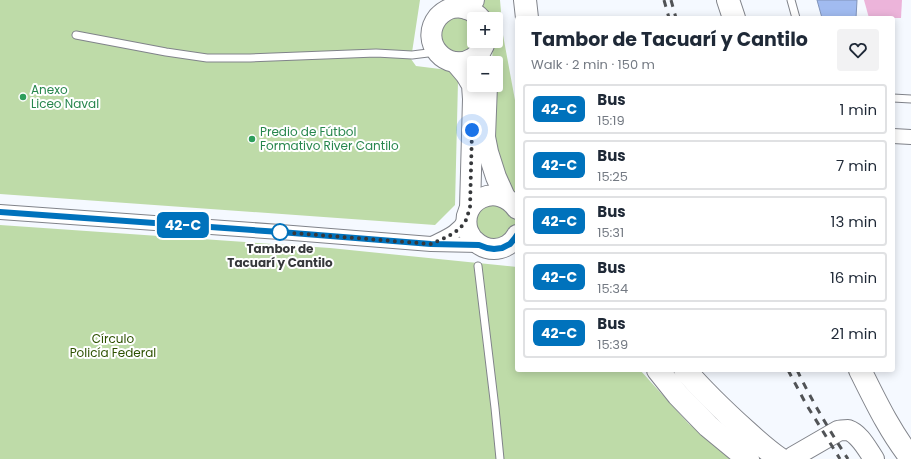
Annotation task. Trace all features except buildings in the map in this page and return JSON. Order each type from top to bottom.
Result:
[{"type":"highway","points":[[524,0],[527,16]]},
{"type":"highway","points":[[728,0],[733,16]]},
{"type":"highway","points":[[660,372],[678,395],[708,426],[748,459]]},
{"type":"highway","points":[[687,372],[724,411],[752,436],[786,458]]},
{"type":"highway","points":[[861,372],[899,443],[911,458]]},
{"type":"street","points":[[438,0],[431,31],[432,41],[436,51],[444,58],[455,62],[467,62],[486,49]]},
{"type":"street","points":[[434,22],[440,14],[449,9],[466,7]]},
{"type":"street","points":[[455,62],[466,74],[472,85],[473,100],[467,226],[469,234],[479,245],[487,248],[494,249],[512,244]]},
{"type":"street","points":[[487,92],[485,137],[488,152],[496,177],[511,203]]},
{"type":"street","points":[[895,136],[911,137]]},
{"type":"street","points":[[431,244],[458,230],[462,226],[475,202],[482,198],[489,195],[497,195],[511,203]]},
{"type":"street","points":[[0,212],[431,244],[479,245]]},
{"type":"street","points":[[786,458],[838,431],[846,430],[854,433],[858,437],[874,459]]},
{"type":"lane","points":[[790,0],[795,16]]},
{"type":"lane","points":[[76,35],[207,58],[376,53],[412,55],[436,51]]},
{"type":"lane","points":[[895,98],[911,99]]},
{"type":"lane","points":[[478,266],[500,459]]},
{"type":"green space","name":"Predio de Fútbol Formativo River Cantilo","points":[[0,0],[420,0],[411,59],[416,66],[448,70],[458,81],[455,205],[435,225],[0,194]]},
{"type":"green space","points":[[481,0],[500,0],[501,12],[484,12],[478,5]]},
{"type":"green space","points":[[456,14],[467,18],[467,48],[472,48],[459,55],[448,51],[441,42],[440,30],[446,20]]},
{"type":"green space","points":[[503,35],[515,100],[515,199],[494,159],[495,92],[503,92],[503,56],[492,56],[493,48],[503,48]]},
{"type":"green space","points":[[487,203],[510,209],[515,220],[515,233],[493,244],[476,233],[477,212]]},
{"type":"green space","name":"Círculo Policía Federal","points":[[0,225],[330,248],[515,267],[515,372],[642,372],[689,424],[735,459],[0,459]]},
{"type":"water","points":[[817,0],[857,0],[856,16],[821,16]]},
{"type":"railway","points":[[664,0],[668,16]]},
{"type":"railway","points":[[671,0],[675,16]]},
{"type":"railway","points":[[789,372],[806,404],[840,459]]},
{"type":"railway","points":[[798,372],[821,415],[848,459]]},
{"type":"bus line","name":"42-C","points":[[0,212],[431,244],[479,245],[494,249],[502,248],[510,244],[515,238]]},
{"type":"place","name":"Anexo Liceo Naval","points":[[23,97]]},
{"type":"place","name":"Predio de Fútbol Formativo River Cantilo","points":[[252,139]]},
{"type":"place","name":"Tambor de Tacuarí y Cantilo","points":[[280,232]]},
{"type":"route","points":[[280,232],[431,244],[453,234],[462,226],[470,208],[472,130]]}]
